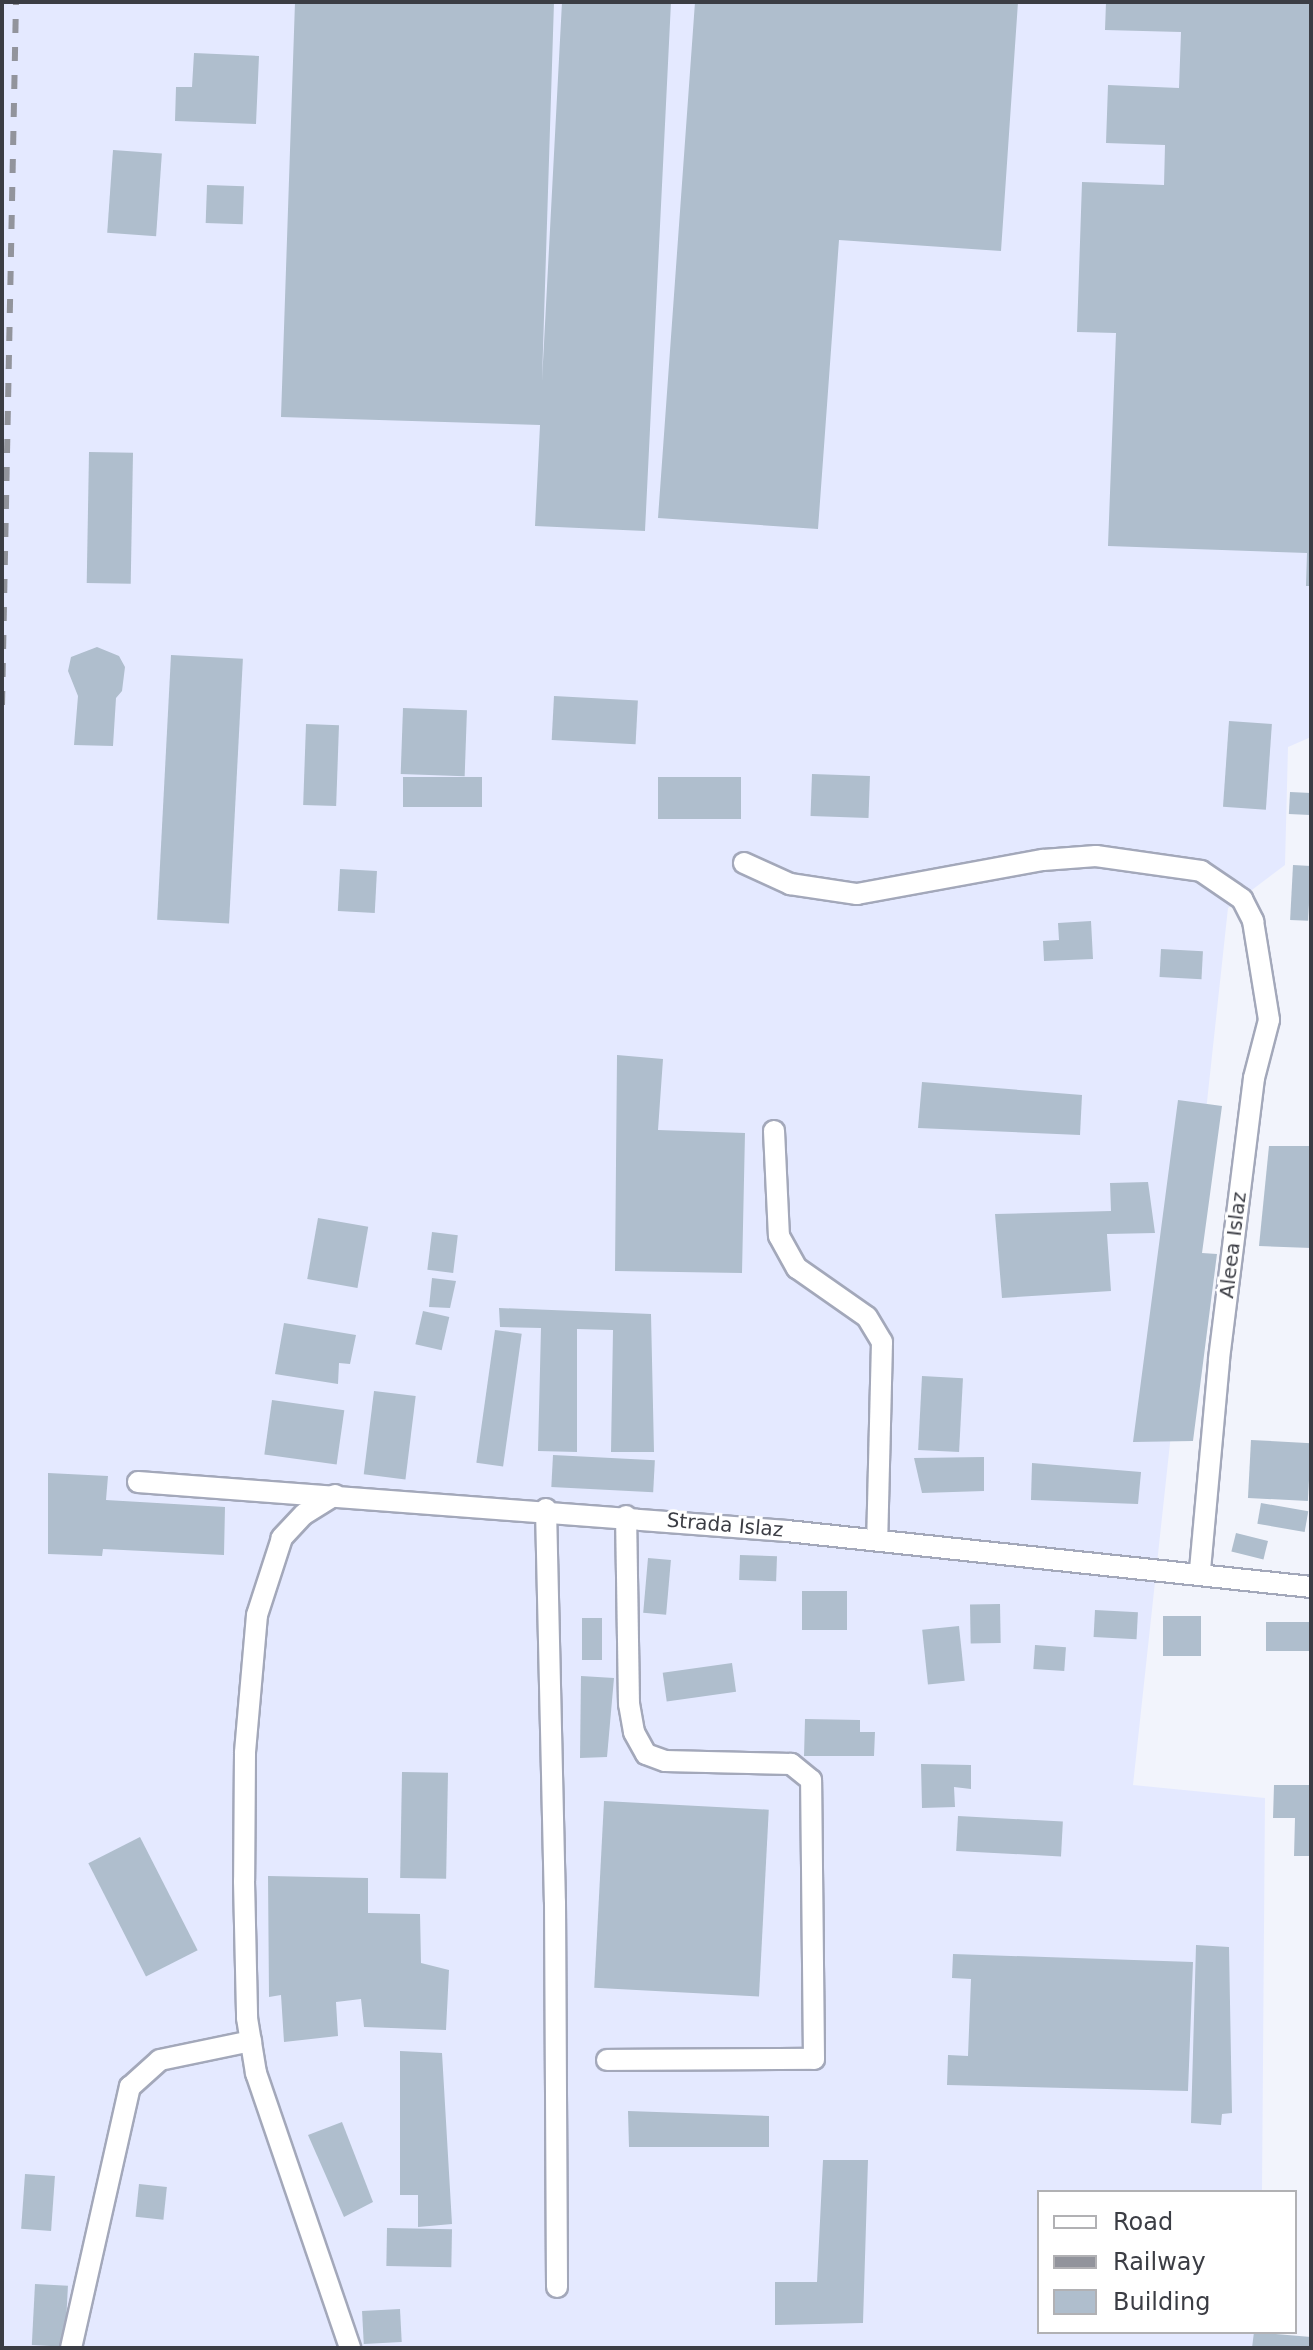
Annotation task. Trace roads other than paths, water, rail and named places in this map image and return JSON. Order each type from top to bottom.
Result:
[{"type":"street","name":"Aleea Islaz","points":[[744,863],[790,884],[857,894],[1043,860],[1096,856],[1201,871],[1223,882],[1242,899],[1253,921],[1269,1020],[1254,1078],[1219,1361],[1200,1571]]},
{"type":"street","points":[[774,1131],[779,1236],[797,1268],[867,1317],[882,1342],[877,1540]]},
{"type":"street","name":"Strada Islaz","points":[[138,1482],[626,1516],[1200,1571],[1311,1587]]},
{"type":"street","points":[[335,1495],[304,1514],[282,1538],[257,1615],[245,1753],[251,2041],[256,2073],[350,2348]]},
{"type":"street","points":[[546,1509],[555,1902],[557,2287]]},
{"type":"street","points":[[607,2060],[814,2059],[811,1780],[791,1764],[665,1761],[646,1754],[634,1732],[629,1704],[626,1516]]},
{"type":"street","points":[[71,2348],[130,2087],[160,2060],[251,2041]]},
{"type":"railway","points":[[2,705],[16,2]]}]
